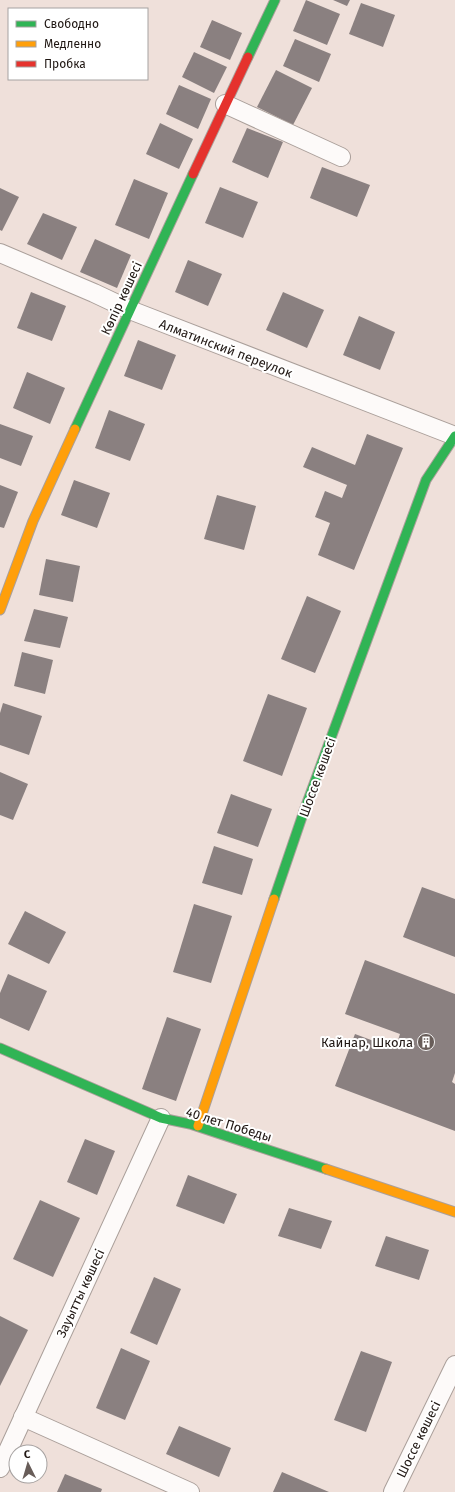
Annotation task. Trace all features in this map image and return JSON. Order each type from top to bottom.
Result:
[{"type":"street","name":"Көпір көшесі","points":[[0,610],[33,521],[225,104],[275,0]]},
{"type":"street","points":[[225,104],[340,157]]},
{"type":"street","name":"Алматинский переулок","points":[[0,253],[130,310],[455,436]]},
{"type":"street","name":"Шоссе көшесі","points":[[198,1126],[304,811],[426,480],[455,436]]},
{"type":"street","name":"40 лет Победы","points":[[0,1048],[162,1118],[198,1126],[455,1212]]},
{"type":"street","name":"Зауытты көшесі","points":[[0,1468],[162,1118]]},
{"type":"street","name":"Шоссе көшесі","points":[[392,1492],[455,1365]]},
{"type":"street","points":[[23,1417],[190,1492]]},
{"type":"building","points":[[306,0],[340,14],[327,45],[293,31]]},
{"type":"building","points":[[333,0],[350,0],[347,6]]},
{"type":"building","points":[[361,3],[395,15],[383,47],[349,34]]},
{"type":"building","points":[[212,20],[242,33],[230,60],[200,47]]},
{"type":"building","points":[[295,39],[331,54],[319,82],[283,66]]},
{"type":"building","points":[[194,52],[227,67],[214,93],[182,77]]},
{"type":"building","points":[[276,70],[312,88],[293,125],[257,107]]},
{"type":"building","points":[[179,85],[211,99],[198,129],[166,114]]},
{"type":"building","points":[[160,123],[193,139],[179,169],[146,154]]},
{"type":"building","points":[[247,128],[283,142],[268,178],[232,162]]},
{"type":"building","points":[[322,167],[370,185],[357,217],[310,198]]},
{"type":"building","points":[[134,179],[168,193],[149,239],[115,225]]},
{"type":"building","points":[[220,187],[258,202],[243,238],[205,223]]},
{"type":"building","points":[[0,188],[19,197],[2,231],[0,230]]},
{"type":"building","points":[[43,213],[77,227],[62,260],[27,244]]},
{"type":"building","points":[[95,239],[131,255],[117,288],[80,272]]},
{"type":"building","points":[[188,260],[222,274],[208,306],[175,292]]},
{"type":"building","points":[[31,292],[66,306],[52,341],[17,328]]},
{"type":"building","points":[[283,292],[324,310],[307,348],[266,330]]},
{"type":"building","points":[[359,316],[395,332],[380,370],[343,355]]},
{"type":"building","points":[[138,340],[176,355],[162,390],[124,376]]},
{"type":"building","points":[[27,372],[65,388],[50,424],[13,408]]},
{"type":"building","points":[[109,410],[145,424],[130,461],[95,448]]},
{"type":"building","points":[[0,424],[33,436],[21,466],[0,458]]},
{"type":"building","points":[[367,434],[403,448],[354,570],[318,555],[330,523],[315,517],[325,491],[342,498],[347,485],[303,467],[312,447],[355,465]]},
{"type":"building","points":[[74,480],[110,493],[97,528],[61,515]]},
{"type":"building","points":[[0,485],[18,492],[4,528],[0,527]]},
{"type":"building","points":[[217,495],[256,506],[244,550],[204,539]]},
{"type":"building","points":[[46,559],[80,566],[73,602],[39,595]]},
{"type":"building","points":[[307,596],[341,611],[315,673],[281,659]]},
{"type":"building","points":[[34,609],[68,617],[60,648],[24,641]]},
{"type":"building","points":[[22,652],[53,660],[45,694],[14,686]]},
{"type":"building","points":[[268,694],[307,708],[282,776],[243,761]]},
{"type":"building","points":[[3,703],[42,716],[29,755],[0,745],[0,713]]},
{"type":"building","points":[[0,772],[28,784],[13,820],[0,815]]},
{"type":"building","points":[[231,794],[272,809],[258,847],[217,833]]},
{"type":"building","points":[[214,846],[253,859],[242,895],[202,883]]},
{"type":"building","points":[[422,887],[455,899],[455,957],[403,937]]},
{"type":"building","points":[[194,904],[232,916],[211,983],[173,972]]},
{"type":"building","points":[[25,911],[66,932],[49,964],[8,944]]},
{"type":"building","name":"Кайнар, Школа","points":[[365,960],[455,994],[455,1073],[452,1082],[455,1084],[455,1131],[335,1086],[355,1034],[395,1049],[400,1034],[345,1014]]},
{"type":"building","points":[[8,974],[47,991],[29,1031],[0,1018],[0,993]]},
{"type":"building","points":[[167,1017],[201,1029],[176,1101],[142,1089]]},
{"type":"building","points":[[85,1139],[115,1151],[97,1195],[67,1182]]},
{"type":"building","points":[[188,1175],[237,1194],[224,1224],[176,1206]]},
{"type":"building","points":[[40,1200],[80,1218],[53,1277],[13,1259]]},
{"type":"building","points":[[289,1208],[332,1221],[321,1249],[278,1236]]},
{"type":"building","points":[[386,1236],[429,1250],[419,1280],[375,1266]]},
{"type":"building","points":[[154,1277],[181,1289],[157,1345],[130,1333]]},
{"type":"building","points":[[0,1316],[28,1330],[0,1386]]},
{"type":"building","points":[[121,1348],[150,1361],[125,1420],[96,1408]]},
{"type":"building","points":[[361,1351],[392,1362],[366,1432],[334,1420]]},
{"type":"building","points":[[179,1426],[231,1448],[219,1477],[166,1454]]},
{"type":"building","points":[[282,1472],[329,1492],[273,1492]]},
{"type":"building","points":[[65,1474],[102,1489],[101,1492],[57,1492]]},
{"type":"traffic: fast","points":[[248,57],[275,0]]},
{"type":"traffic: fast","points":[[75,429],[193,174]]},
{"type":"traffic: fast","points":[[274,899],[304,811],[426,480],[455,436]]},
{"type":"traffic: fast","points":[[0,1048],[161,1118],[190,1124],[326,1169]]},
{"type":"traffic: slow","points":[[0,610],[33,521],[75,429]]},
{"type":"traffic: slow","points":[[198,1126],[274,899]]},
{"type":"traffic: slow","points":[[326,1169],[455,1212]]},
{"type":"traffic: jam","points":[[193,174],[248,57]]},
{"type":"place","name":"Кайнар, Школа","points":[[426,1042]]}]
